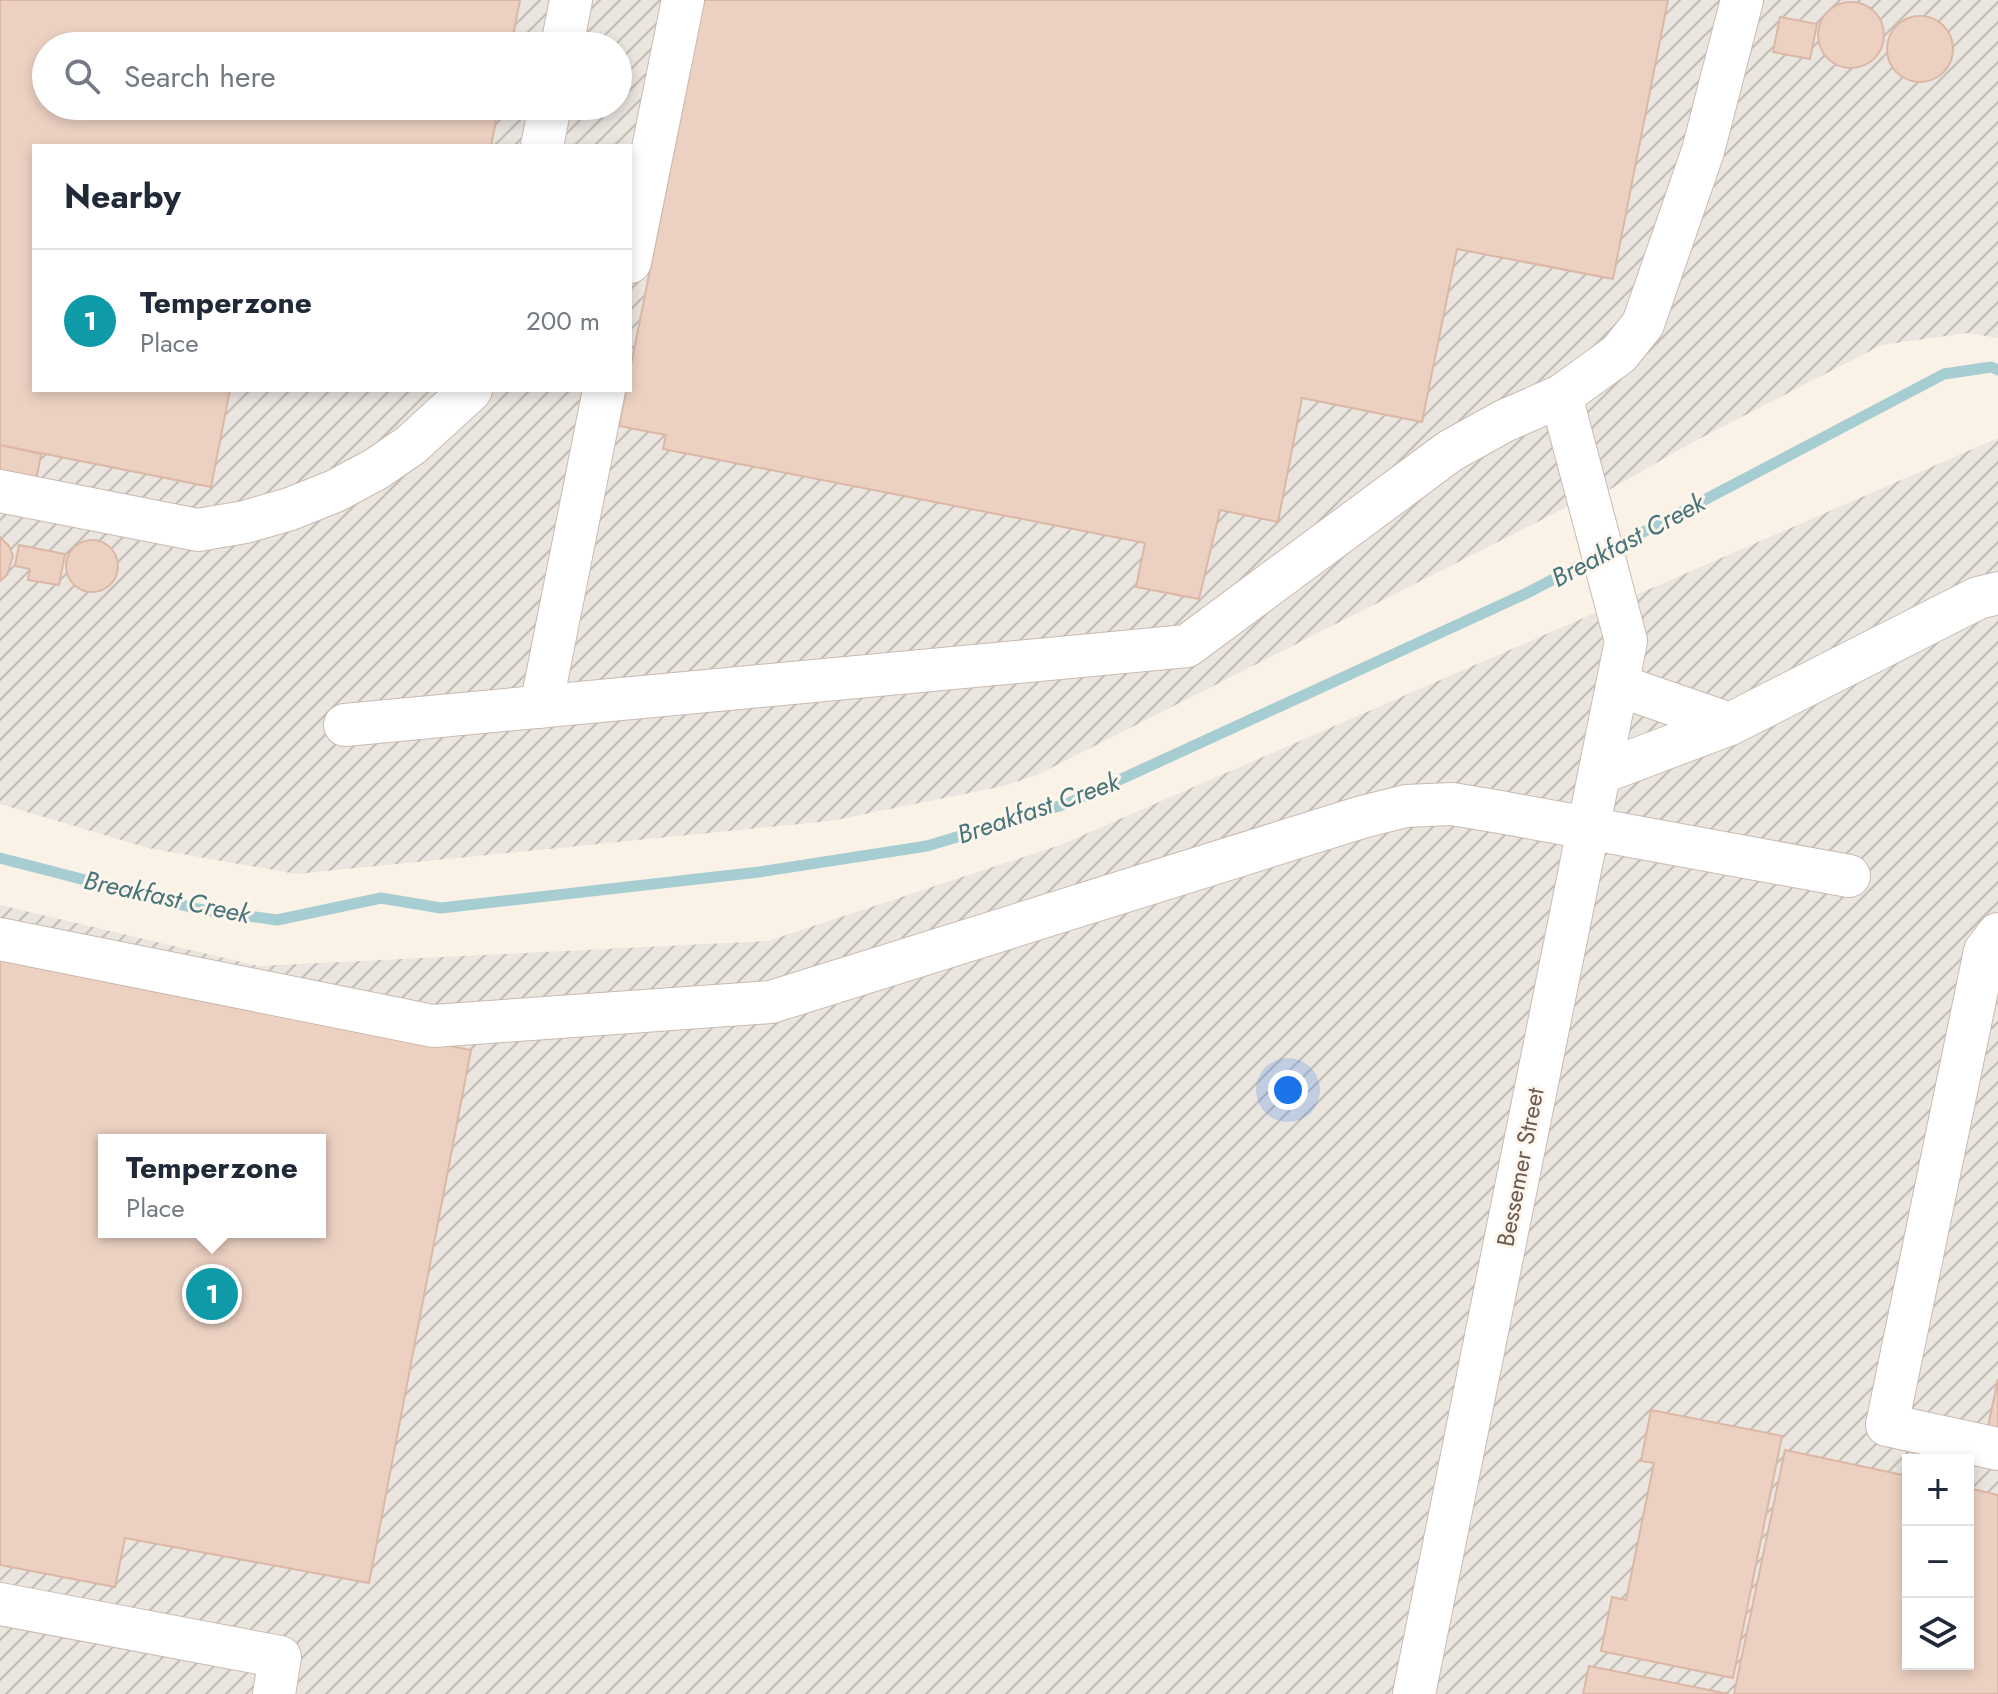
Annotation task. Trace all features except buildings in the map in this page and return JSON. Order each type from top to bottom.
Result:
[{"type":"street","points":[[565,32],[571,0]]},
{"type":"street","points":[[632,252],[683,0]]},
{"type":"street","points":[[345,725],[1187,646],[1450,451],[1504,421],[1561,396],[1619,354],[1643,324],[1703,151],[1742,0]]},
{"type":"street","points":[[542,144],[547,120]]},
{"type":"street","points":[[0,491],[198,530],[245,522],[335,491],[376,469],[422,436],[469,392]]},
{"type":"street","points":[[541,707],[604,392]]},
{"type":"street","name":"Bessemer Street","points":[[1414,1694],[1626,641],[1561,396]]},
{"type":"street","points":[[1600,773],[1730,724],[1978,598],[1998,593]]},
{"type":"street","points":[[1617,685],[1730,724]]},
{"type":"street","points":[[0,939],[433,1026],[771,1002],[1362,817],[1406,806],[1452,804],[1849,876]]},
{"type":"street","points":[[1998,934],[1985,951],[1887,1425],[1998,1449]]},
{"type":"street","points":[[0,1604],[280,1657],[274,1694]]},
{"type":"shaded area","points":[[0,0],[1998,0],[1998,338],[1968,333],[1881,345],[1695,441],[1607,491],[1563,509],[1037,775],[1004,786],[830,821],[296,874],[148,848],[0,804]]},
{"type":"shaded area","points":[[1998,438],[1998,1694],[0,1694],[0,905],[258,966],[768,941],[1060,845]]},
{"type":"waterway","name":"Breakfast Creek","points":[[1611,549],[1944,374],[1991,367],[1998,370]]},
{"type":"waterway","name":"Breakfast Creek","points":[[0,858],[198,909],[277,920],[381,898],[441,908],[759,872],[927,846],[1069,803],[1527,593],[1596,557]]},
{"type":"place","name":"Temperzone","points":[[212,1294]]}]
